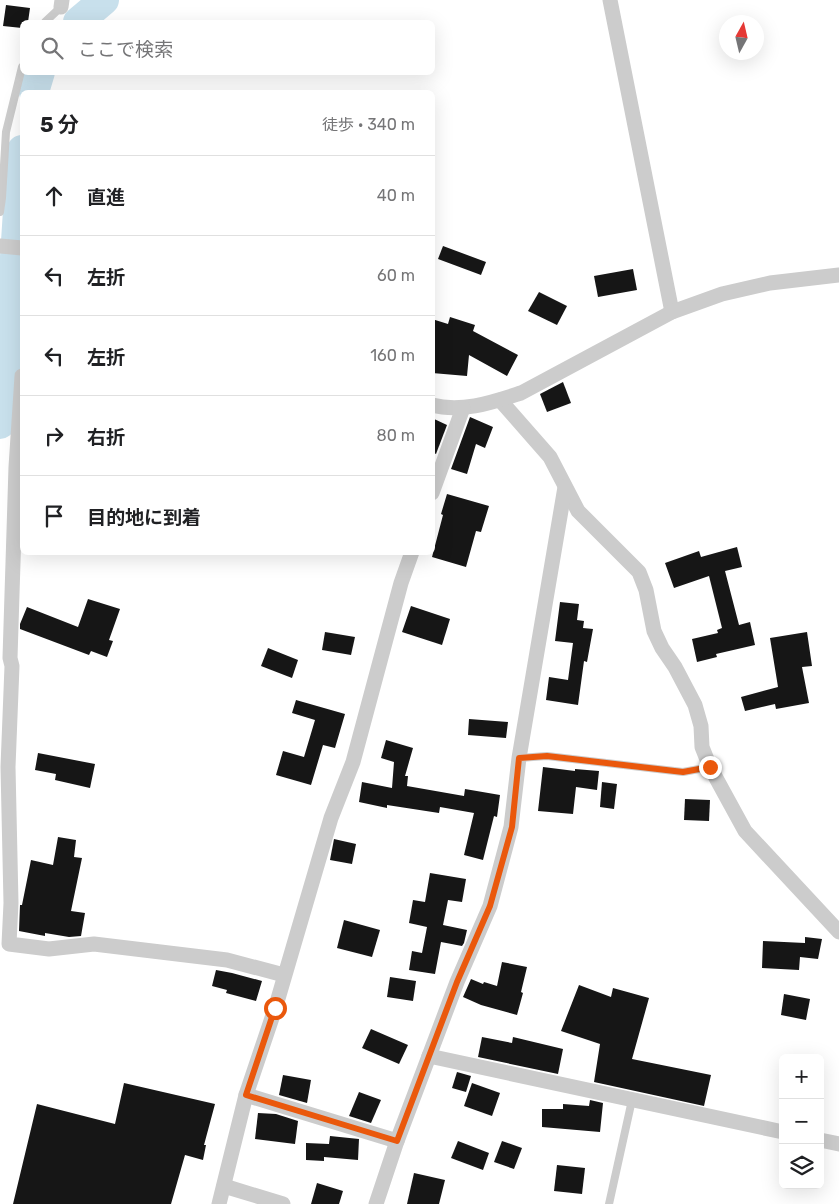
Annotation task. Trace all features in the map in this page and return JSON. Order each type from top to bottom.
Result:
[{"type":"street","points":[[610,0],[672,312]]},
{"type":"street","points":[[0,246],[20,248]]},
{"type":"street","points":[[435,406],[463,408],[500,400],[521,392],[672,312],[722,294],[770,283],[839,275]]},
{"type":"street","points":[[500,400],[550,457],[578,511],[639,572],[646,590],[654,631],[662,648],[676,666],[695,705],[701,726],[702,747],[710,767],[745,832],[839,932]]},
{"type":"street","points":[[20,406],[16,467],[10,658],[12,666],[4,767],[10,903],[9,944],[49,949],[94,944],[227,960],[284,975]]},
{"type":"street","points":[[435,485],[463,408]]},
{"type":"street","points":[[376,1204],[397,1141],[457,982],[490,906],[512,827],[519,758],[565,486]]},
{"type":"street","points":[[219,1204],[246,1095],[331,818],[353,762],[401,583],[411,555]]},
{"type":"street","points":[[429,1056],[779,1131]]},
{"type":"street","points":[[246,1095],[397,1141]]},
{"type":"street","points":[[824,1141],[839,1144]]},
{"type":"street","points":[[224,1186],[283,1204]]},
{"type":"lane","points":[[48,20],[62,4]]},
{"type":"lane","points":[[0,212],[6,132],[20,75]]},
{"type":"lane","points":[[519,758],[547,756],[683,772],[710,767]]},
{"type":"lane","points":[[609,1204],[632,1100]]},
{"type":"building","points":[[6,5],[30,8],[28,20],[20,20],[20,28],[3,26]]},
{"type":"building","points":[[443,246],[486,262],[481,275],[438,259]]},
{"type":"building","points":[[633,269],[637,290],[598,297],[594,276]]},
{"type":"building","points":[[539,292],[567,306],[557,325],[528,311]]},
{"type":"building","points":[[450,317],[475,325],[473,331],[518,355],[507,376],[469,355],[467,376],[435,373],[435,320],[448,324]]},
{"type":"building","points":[[563,382],[571,403],[547,412],[540,394]]},
{"type":"building","points":[[470,417],[493,427],[485,448],[476,444],[467,474],[451,469]]},
{"type":"building","points":[[435,419],[447,425],[435,454]]},
{"type":"building","points":[[447,494],[489,506],[481,532],[476,531],[466,567],[432,557],[435,555],[435,546],[443,515],[441,514]]},
{"type":"building","points":[[737,547],[742,567],[725,571],[739,625],[750,622],[755,645],[716,654],[717,657],[697,662],[692,639],[718,633],[717,630],[722,628],[709,576],[674,588],[665,563],[699,551],[701,557]]},
{"type":"building","points":[[88,599],[120,609],[109,640],[113,641],[107,657],[91,651],[89,655],[20,629],[20,624],[27,607],[78,627]]},
{"type":"building","points":[[560,602],[579,604],[577,620],[584,621],[583,628],[593,629],[587,662],[584,661],[578,705],[546,700],[549,677],[568,680],[573,643],[555,641]]},
{"type":"building","points":[[411,606],[450,619],[442,645],[402,632]]},
{"type":"building","points":[[325,632],[355,637],[351,655],[322,650]]},
{"type":"building","points":[[807,632],[812,666],[802,667],[809,703],[776,709],[775,704],[745,711],[741,697],[778,687],[770,638]]},
{"type":"building","points":[[268,648],[298,660],[292,678],[261,666]]},
{"type":"building","points":[[296,700],[345,714],[335,748],[323,745],[311,785],[276,775],[283,751],[304,757],[315,720],[292,713]]},
{"type":"building","points":[[469,719],[508,722],[506,738],[468,735]]},
{"type":"building","points":[[386,740],[413,748],[405,776],[408,776],[407,786],[464,796],[465,789],[500,795],[497,817],[494,816],[483,860],[464,855],[474,813],[440,807],[439,813],[387,805],[387,808],[359,802],[362,782],[392,788],[394,762],[381,758]]},
{"type":"building","points":[[38,753],[95,764],[90,788],[55,780],[56,774],[35,770]]},
{"type":"building","points":[[543,767],[575,771],[575,769],[599,771],[597,790],[576,787],[573,814],[538,811]]},
{"type":"building","points":[[602,782],[617,784],[614,809],[600,807]]},
{"type":"building","points":[[685,799],[710,800],[709,821],[684,820]]},
{"type":"building","points":[[58,837],[76,840],[74,857],[82,858],[71,911],[85,913],[81,936],[69,937],[45,933],[45,936],[19,931],[20,905],[22,905],[31,860],[53,865]]},
{"type":"building","points":[[334,839],[356,844],[352,864],[330,860]]},
{"type":"building","points":[[430,873],[466,879],[462,902],[448,900],[443,925],[467,930],[464,943],[462,946],[441,942],[435,974],[409,970],[412,951],[422,953],[427,927],[409,923],[413,900],[425,902]]},
{"type":"building","points":[[344,920],[380,930],[372,957],[337,948]]},
{"type":"building","points":[[805,937],[822,939],[818,959],[800,957],[799,970],[762,968],[763,941],[805,943]]},
{"type":"building","points":[[502,962],[527,967],[517,1015],[481,1005],[463,997],[471,979],[483,984],[484,982],[497,986]]},
{"type":"building","points":[[216,970],[262,981],[256,1001],[226,993],[227,990],[212,986]]},
{"type":"building","points":[[390,977],[416,981],[413,1001],[387,997]]},
{"type":"building","points":[[579,985],[611,997],[613,988],[649,998],[632,1059],[711,1075],[704,1106],[594,1082],[600,1044],[561,1031]]},
{"type":"building","points":[[784,994],[810,999],[806,1020],[781,1015]]},
{"type":"building","points":[[371,1029],[408,1045],[399,1064],[362,1048]]},
{"type":"building","points":[[482,1037],[512,1043],[513,1037],[563,1049],[558,1074],[478,1057]]},
{"type":"building","points":[[457,1072],[471,1076],[466,1092],[452,1088]]},
{"type":"building","points":[[283,1075],[311,1080],[307,1103],[279,1095]]},
{"type":"building","points":[[124,1083],[215,1104],[204,1145],[206,1145],[203,1160],[185,1155],[171,1204],[13,1204],[37,1104],[115,1124]]},
{"type":"building","points":[[472,1083],[500,1093],[492,1116],[464,1106]]},
{"type":"building","points":[[359,1092],[381,1100],[371,1123],[349,1116]]},
{"type":"building","points":[[590,1100],[603,1103],[600,1132],[542,1127],[542,1109],[563,1109],[563,1104],[589,1106]]},
{"type":"building","points":[[258,1113],[276,1114],[298,1121],[295,1144],[255,1139]]},
{"type":"building","points":[[330,1136],[359,1139],[358,1160],[324,1157],[324,1161],[306,1160],[306,1143],[329,1144]]},
{"type":"building","points":[[458,1141],[489,1153],[483,1170],[451,1158]]},
{"type":"building","points":[[502,1141],[522,1148],[514,1169],[494,1162]]},
{"type":"building","points":[[557,1165],[585,1168],[582,1194],[554,1191]]},
{"type":"building","points":[[414,1173],[445,1180],[439,1204],[407,1204]]},
{"type":"building","points":[[317,1183],[343,1191],[339,1204],[311,1204]]},
{"type":"waterway","points":[[80,20],[104,0]]},
{"type":"waterway","points":[[35,90],[39,75]]},
{"type":"waterway","points":[[0,424],[9,348],[20,180]]},
{"type":"route","points":[[275,1008],[246,1095],[397,1141],[457,982],[490,906],[512,827],[519,758],[547,756],[683,772],[710,767]]}]
